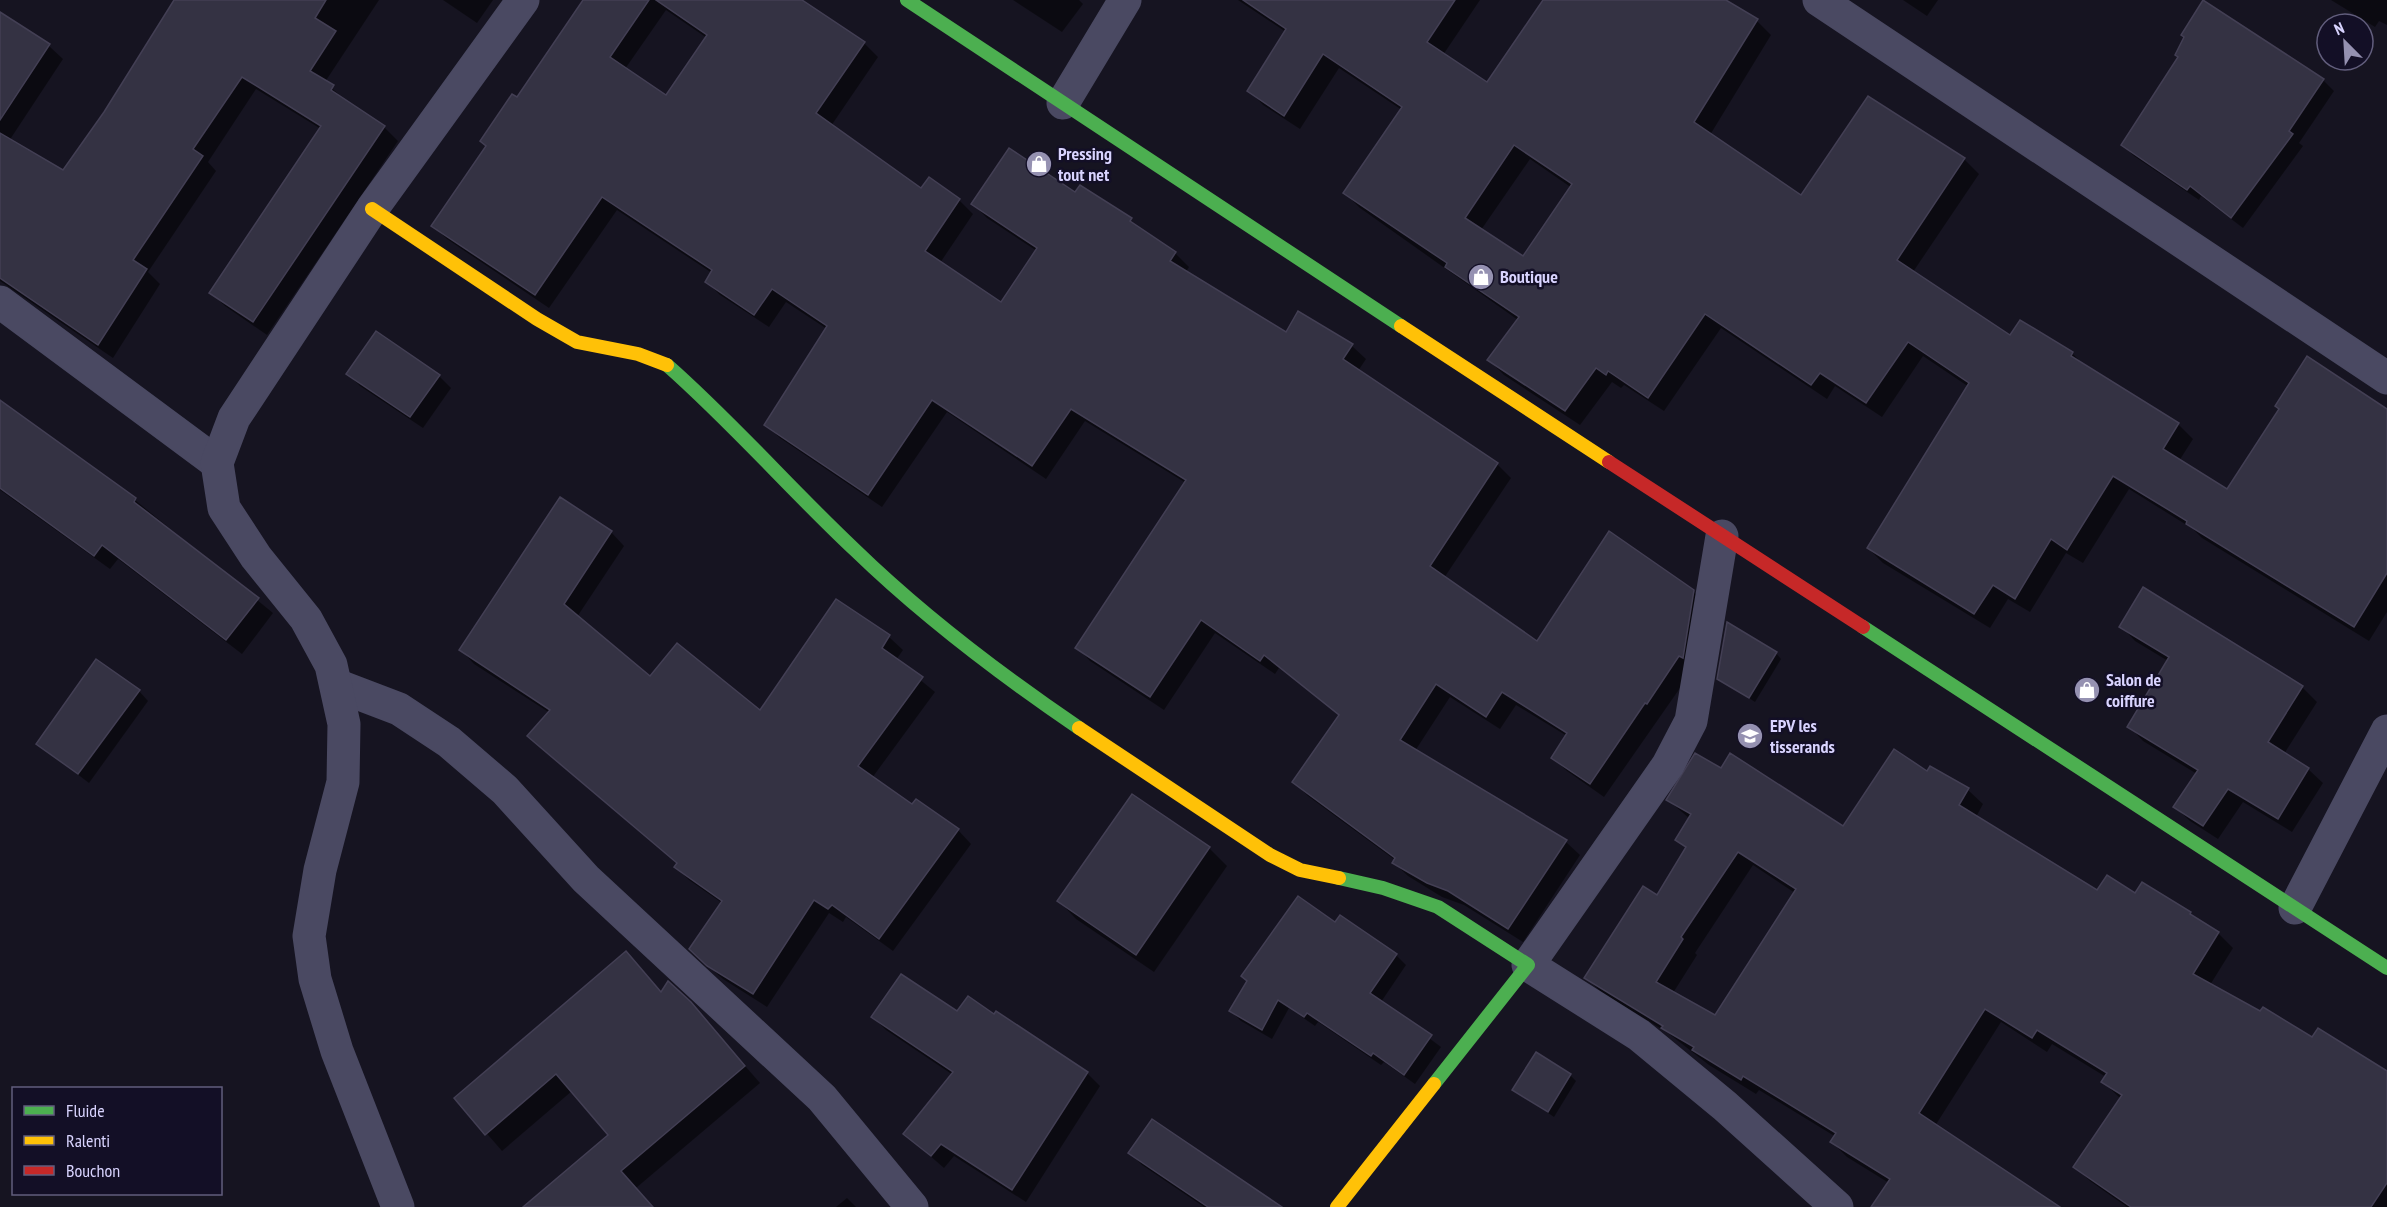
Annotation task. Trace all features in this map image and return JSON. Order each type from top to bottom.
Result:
[{"type":"street","points":[[398,1207],[337,1051],[315,979],[309,936],[320,870],[343,782],[344,724],[336,685],[331,665],[306,619],[256,556],[224,508],[217,463],[234,418],[372,209],[523,0]]},
{"type":"street","points":[[907,0],[1722,536],[2387,968]]},
{"type":"street","points":[[1063,104],[1125,0]]},
{"type":"street","points":[[1819,0],[2387,378]]},
{"type":"street","points":[[372,209],[537,319],[577,342],[638,354],[666,364],[715,407],[853,549],[909,601],[1062,716],[1270,855],[1300,870],[1383,888],[1438,907],[1639,1035],[1725,1107],[1837,1207]]},
{"type":"street","points":[[0,302],[217,463]]},
{"type":"street","points":[[1337,1207],[1528,965],[1668,765],[1691,720],[1722,536]]},
{"type":"street","points":[[336,685],[399,709],[449,742],[505,790],[586,879],[822,1098],[912,1207]]},
{"type":"street","points":[[2295,908],[2387,731]]},
{"type":"building","points":[[174,0],[326,0],[315,18],[336,31],[310,71],[334,85],[331,90],[385,126],[253,322],[209,293],[321,126],[242,77],[193,149],[203,156],[133,260],[147,269],[98,345],[0,278],[0,133],[63,170],[104,112]]},
{"type":"building","points":[[583,0],[649,0],[610,57],[666,95],[707,35],[656,0],[802,0],[865,42],[816,113],[921,188],[929,177],[960,199],[925,251],[1001,302],[1037,248],[971,204],[1009,148],[1075,192],[1080,185],[1132,218],[1130,221],[1176,252],[1170,261],[1286,332],[1298,311],[1353,344],[1343,359],[1498,463],[1430,566],[1537,641],[1609,531],[1694,590],[1683,658],[1679,656],[1590,784],[1551,758],[1567,733],[1502,692],[1486,717],[1436,684],[1400,740],[1567,840],[1508,929],[1448,891],[1427,883],[1392,863],[1395,858],[1292,782],[1339,715],[1264,655],[1260,661],[1201,620],[1150,697],[1075,648],[1186,480],[1071,409],[1032,466],[932,400],[868,495],[764,425],[827,326],[772,289],[754,315],[705,282],[712,270],[602,197],[535,295],[431,226],[486,146],[480,141],[512,94],[517,97]]},
{"type":"building","points":[[1243,0],[1455,0],[1427,42],[1487,82],[1543,0],[1726,0],[1758,19],[1694,122],[1801,195],[1868,96],[1965,158],[1897,260],[2010,335],[2020,320],[2073,352],[2071,356],[2179,423],[2163,449],[2227,489],[2279,409],[2275,406],[2307,356],[2387,409],[2387,573],[2354,627],[2186,524],[2187,521],[2113,476],[2067,550],[2051,539],[2015,599],[1993,585],[1974,614],[1867,548],[1969,383],[1908,342],[1866,403],[1820,373],[1811,385],[1705,314],[1648,398],[1608,371],[1606,375],[1596,368],[1565,411],[1487,360],[1519,317],[1445,267],[1447,263],[1343,193],[1402,107],[1323,54],[1284,116],[1247,91],[1286,29]],"holes":[[[1514,145],[1572,184],[1523,256],[1465,218]]]},
{"type":"building","points":[[2203,0],[2324,79],[2289,131],[2293,134],[2231,218],[2190,186],[2187,190],[2121,145],[2178,57],[2175,55],[2184,37],[2181,35]]},
{"type":"building","points":[[0,12],[50,44],[0,120]]},
{"type":"building","points":[[376,331],[440,375],[410,417],[346,374]]},
{"type":"building","points":[[0,400],[136,498],[134,502],[259,598],[226,640],[102,545],[94,556],[0,488]]},
{"type":"building","points":[[560,497],[612,531],[564,604],[650,676],[677,643],[760,710],[836,599],[890,635],[882,648],[923,677],[858,766],[912,804],[916,799],[959,829],[879,939],[832,905],[828,909],[814,900],[753,994],[707,966],[689,949],[722,901],[674,867],[677,863],[527,736],[550,710],[459,650]]},
{"type":"building","points":[[2143,587],[2303,686],[2268,742],[2309,768],[2278,819],[2228,789],[2203,826],[2173,807],[2198,770],[2127,727],[2169,657],[2119,627]]},
{"type":"building","points":[[1727,622],[1777,652],[1749,698],[1717,679]]},
{"type":"building","points":[[96,659],[140,690],[78,774],[36,744]]},
{"type":"building","points":[[1894,749],[1927,771],[1930,766],[1969,788],[1959,805],[2097,890],[2107,875],[2135,893],[2142,882],[2219,932],[2193,974],[2260,1011],[2263,1007],[2312,1037],[2318,1028],[2387,1071],[2387,1183],[2371,1207],[2131,1207],[2073,1167],[2122,1095],[2101,1082],[2107,1073],[2037,1030],[2032,1038],[1985,1009],[1919,1113],[2060,1207],[1871,1207],[1890,1179],[1830,1142],[1836,1133],[1743,1076],[1741,1080],[1692,1050],[1694,1047],[1661,1028],[1663,1026],[1584,978],[1643,886],[1657,895],[1686,847],[1675,840],[1691,814],[1666,800],[1695,753],[1721,768],[1730,753],[1843,826]],"holes":[[[1738,852],[1796,889],[1715,1015],[1656,982],[1683,939],[1681,937]]]},
{"type":"building","points":[[1132,794],[1210,847],[1136,955],[1057,901]]},
{"type":"building","points":[[1298,896],[1335,922],[1340,915],[1397,954],[1370,993],[1432,1035],[1404,1075],[1373,1053],[1371,1056],[1307,1013],[1304,1017],[1278,1000],[1262,1030],[1229,1011],[1247,981],[1241,976]]},
{"type":"building","points":[[626,951],[661,992],[668,981],[691,1002],[745,1066],[621,1171],[653,1207],[523,1207],[608,1135],[556,1074],[485,1135],[454,1098]]},
{"type":"building","points":[[901,974],[957,1011],[968,996],[994,1014],[996,1011],[1088,1072],[1012,1190],[941,1144],[931,1156],[903,1134],[953,1072],[871,1017]]},
{"type":"building","points":[[1536,1052],[1571,1074],[1548,1112],[1512,1090]]},
{"type":"building","points":[[1152,1119],[1282,1207],[1208,1207],[1128,1153]]},
{"type":"traffic: fast","points":[[907,0],[1401,326]]},
{"type":"traffic: fast","points":[[667,365],[831,527],[908,598],[992,666],[1079,728]]},
{"type":"traffic: fast","points":[[1863,627],[2387,968]]},
{"type":"traffic: fast","points":[[1339,878],[1383,888],[1438,907],[1528,965],[1434,1084]]},
{"type":"traffic: slow","points":[[372,209],[537,319],[577,342],[638,354],[667,365]]},
{"type":"traffic: slow","points":[[1401,326],[1609,462]]},
{"type":"traffic: slow","points":[[1079,728],[1270,855],[1300,870],[1339,878]]},
{"type":"traffic: slow","points":[[1337,1207],[1434,1084]]},
{"type":"traffic: jam","points":[[1609,462],[1863,627]]},
{"type":"place","name":"Pressing tout net","points":[[1039,164]]},
{"type":"place","name":"Boutique","points":[[1481,277]]},
{"type":"place","name":"Salon de coiffure","points":[[2087,690]]},
{"type":"place","name":"EPV les tisserands","points":[[1750,736]]}]
